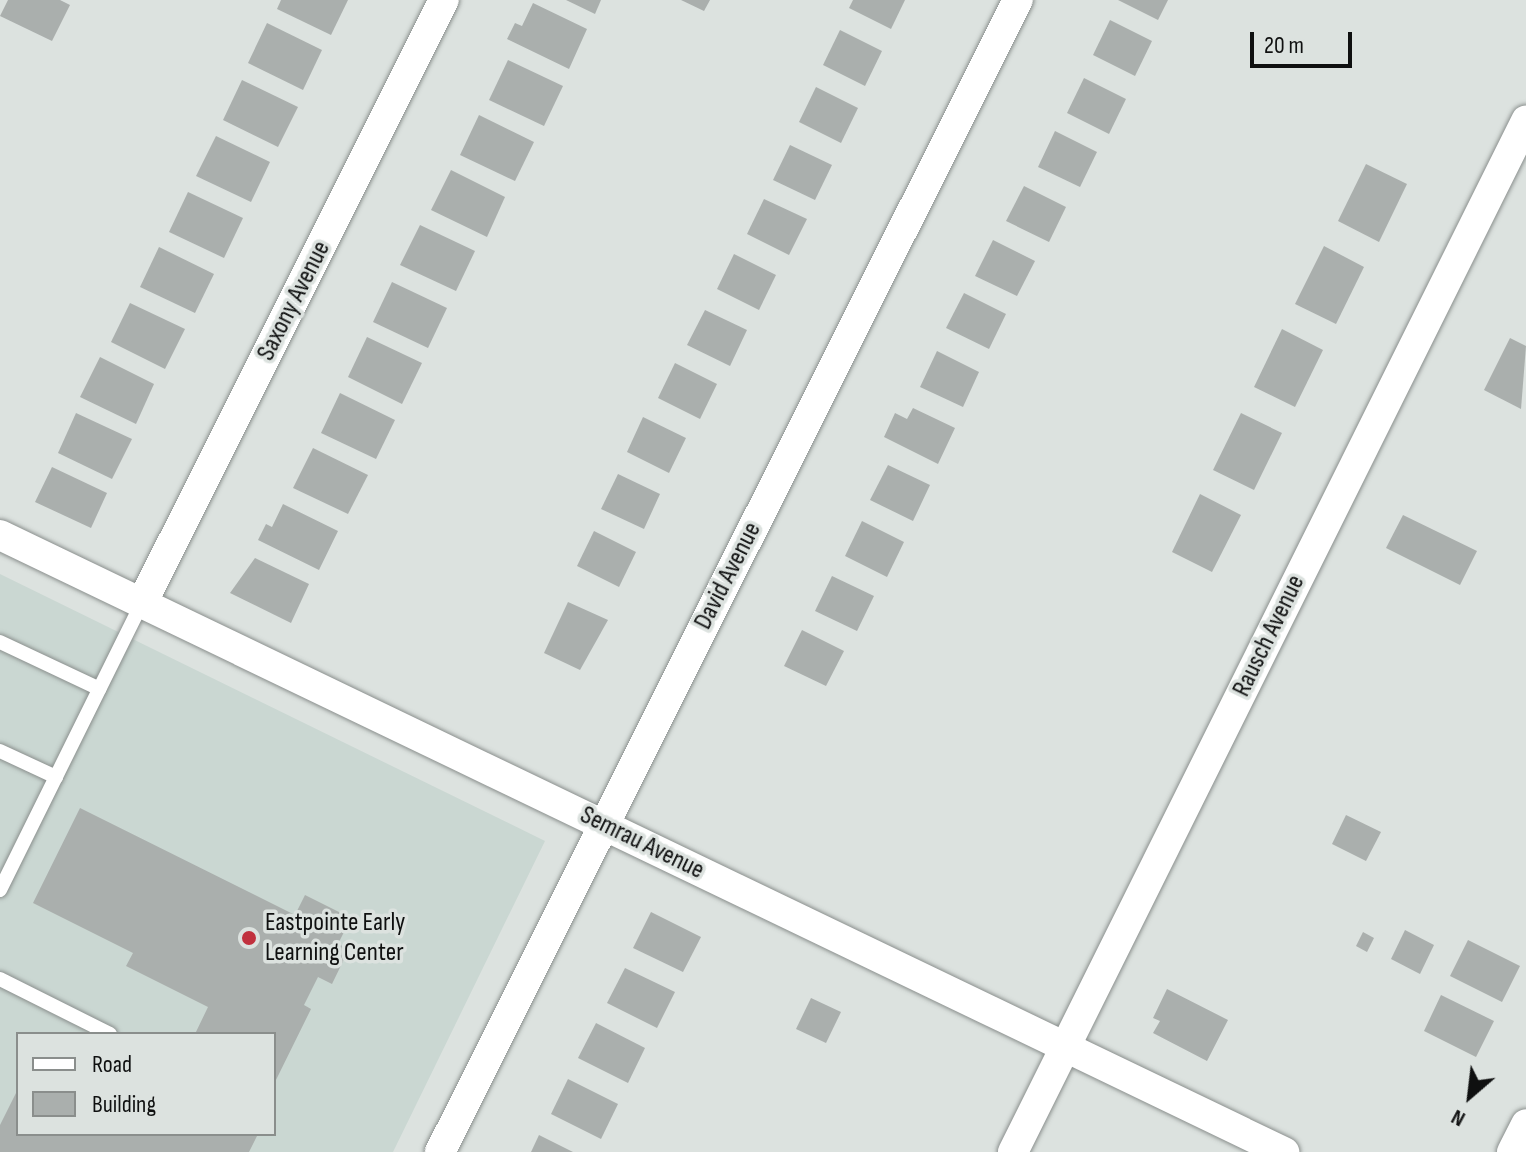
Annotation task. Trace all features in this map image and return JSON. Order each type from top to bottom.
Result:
[{"type":"street","name":"Saxony Avenue","points":[[143,601],[444,0]]},
{"type":"street","name":"David Avenue","points":[[440,1152],[1018,0]]},
{"type":"street","name":"Rausch Avenue","points":[[1013,1152],[1526,121]]},
{"type":"street","name":"Semrau Avenue","points":[[0,535],[143,601],[1284,1152]]},
{"type":"street","points":[[1512,1152],[1526,1124]]},
{"type":"lane","points":[[0,890],[143,601]]},
{"type":"lane","points":[[0,642],[100,689]]},
{"type":"lane","points":[[0,751],[56,777]]},
{"type":"lane","points":[[0,979],[106,1032]]},
{"type":"shaded area","name":"Eastpointe Early Learning Center","points":[[0,574],[545,841],[393,1152],[0,1152]]},
{"type":"building","points":[[8,0],[60,0],[70,5],[52,41],[0,16]]},
{"type":"building","points":[[281,0],[348,0],[331,35],[277,9]]},
{"type":"building","points":[[566,0],[601,0],[595,14]]},
{"type":"building","points":[[681,0],[710,0],[704,11]]},
{"type":"building","points":[[853,0],[905,0],[891,29],[849,8]]},
{"type":"building","points":[[1118,0],[1168,0],[1158,20]]},
{"type":"building","points":[[533,3],[587,29],[569,69],[507,39],[515,23],[522,26]]},
{"type":"building","points":[[1110,20],[1152,41],[1135,76],[1093,55]]},
{"type":"building","points":[[267,23],[322,50],[303,90],[248,63]]},
{"type":"building","points":[[840,30],[882,51],[865,86],[823,65]]},
{"type":"building","points":[[508,60],[563,86],[544,126],[489,100]]},
{"type":"building","points":[[1084,78],[1126,99],[1109,134],[1067,113]]},
{"type":"building","points":[[242,80],[298,107],[278,147],[223,120]]},
{"type":"building","points":[[816,87],[858,108],[841,143],[799,122]]},
{"type":"building","points":[[479,115],[534,142],[515,181],[460,155]]},
{"type":"building","points":[[1055,131],[1097,152],[1080,187],[1038,167]]},
{"type":"building","points":[[216,136],[270,162],[251,202],[196,176]]},
{"type":"building","points":[[790,145],[832,165],[815,200],[773,180]]},
{"type":"building","points":[[1366,164],[1407,184],[1379,242],[1338,221]]},
{"type":"building","points":[[451,170],[505,197],[487,237],[431,210]]},
{"type":"building","points":[[1024,186],[1066,207],[1049,242],[1006,221]]},
{"type":"building","points":[[188,192],[243,218],[224,258],[169,232]]},
{"type":"building","points":[[764,199],[807,219],[789,255],[747,234]]},
{"type":"building","points":[[420,225],[475,251],[456,291],[400,265]]},
{"type":"building","points":[[993,240],[1035,261],[1017,296],[975,276]]},
{"type":"building","points":[[1324,246],[1364,267],[1336,324],[1295,304]]},
{"type":"building","points":[[159,247],[214,274],[195,313],[140,287]]},
{"type":"building","points":[[734,254],[776,275],[759,310],[717,289]]},
{"type":"building","points":[[392,282],[447,308],[428,348],[373,322]]},
{"type":"building","points":[[964,293],[1006,314],[989,349],[946,328]]},
{"type":"building","points":[[130,303],[185,329],[165,369],[111,342]]},
{"type":"building","points":[[705,310],[747,330],[730,366],[687,345]]},
{"type":"building","points":[[1282,329],[1323,350],[1295,407],[1254,387]]},
{"type":"building","points":[[367,337],[422,363],[402,404],[348,377]]},
{"type":"building","points":[[1510,338],[1526,346],[1521,409],[1484,390]]},
{"type":"building","points":[[937,351],[979,372],[963,407],[920,387]]},
{"type":"building","points":[[100,357],[154,384],[136,424],[80,397]]},
{"type":"building","points":[[675,363],[717,384],[700,419],[658,398]]},
{"type":"building","points":[[340,393],[395,420],[376,459],[321,433]]},
{"type":"building","points":[[913,408],[955,428],[938,464],[884,437],[895,413],[907,419]]},
{"type":"building","points":[[76,413],[132,439],[112,479],[58,453]]},
{"type":"building","points":[[1241,413],[1282,433],[1254,490],[1213,470]]},
{"type":"building","points":[[643,417],[686,438],[669,473],[627,452]]},
{"type":"building","points":[[313,448],[368,475],[348,514],[293,488]]},
{"type":"building","points":[[888,465],[930,485],[913,521],[870,500]]},
{"type":"building","points":[[52,467],[107,493],[91,528],[35,502]]},
{"type":"building","points":[[618,474],[660,494],[644,529],[601,509]]},
{"type":"building","points":[[1200,494],[1241,515],[1212,572],[1172,552]]},
{"type":"building","points":[[283,504],[338,531],[319,570],[258,540],[266,524],[272,527]]},
{"type":"building","points":[[1403,515],[1477,551],[1460,585],[1386,548]]},
{"type":"building","points":[[862,521],[904,542],[887,577],[845,556]]},
{"type":"building","points":[[594,531],[636,552],[619,587],[577,566]]},
{"type":"building","points":[[255,558],[309,584],[291,623],[230,593]]},
{"type":"building","points":[[832,576],[874,596],[857,631],[815,611]]},
{"type":"building","points":[[568,602],[608,620],[580,670],[544,653]]},
{"type":"building","points":[[802,630],[844,651],[826,686],[784,666]]},
{"type":"building","points":[[80,808],[295,915],[305,895],[351,918],[338,944],[349,949],[332,984],[318,977],[304,1005],[311,1009],[276,1080],[276,1032],[196,1032],[208,1007],[126,966],[133,953],[33,903]]},
{"type":"building","points":[[1346,815],[1381,832],[1366,861],[1332,844]]},
{"type":"building","points":[[651,912],[701,937],[683,972],[633,948]]},
{"type":"building","points":[[1405,930],[1434,945],[1420,974],[1391,959]]},
{"type":"building","points":[[1363,932],[1374,938],[1367,952],[1356,946]]},
{"type":"building","points":[[1468,940],[1520,966],[1502,1002],[1450,976]]},
{"type":"building","points":[[625,968],[675,992],[657,1028],[607,1003]]},
{"type":"building","points":[[1167,989],[1228,1020],[1207,1061],[1153,1033],[1160,1021],[1153,1018]]},
{"type":"building","points":[[1441,995],[1494,1021],[1476,1057],[1424,1031]]},
{"type":"building","points":[[811,998],[841,1012],[826,1043],[796,1029]]},
{"type":"building","points":[[596,1023],[645,1048],[628,1083],[578,1058]]},
{"type":"building","points":[[568,1079],[618,1104],[601,1139],[551,1114]]},
{"type":"building","points":[[16,1093],[16,1136],[257,1136],[249,1152],[0,1152],[0,1125]]},
{"type":"building","points":[[539,1135],[573,1152],[531,1152]]},
{"type":"place","name":"Eastpointe Early Learning Center","points":[[249,938]]}]
